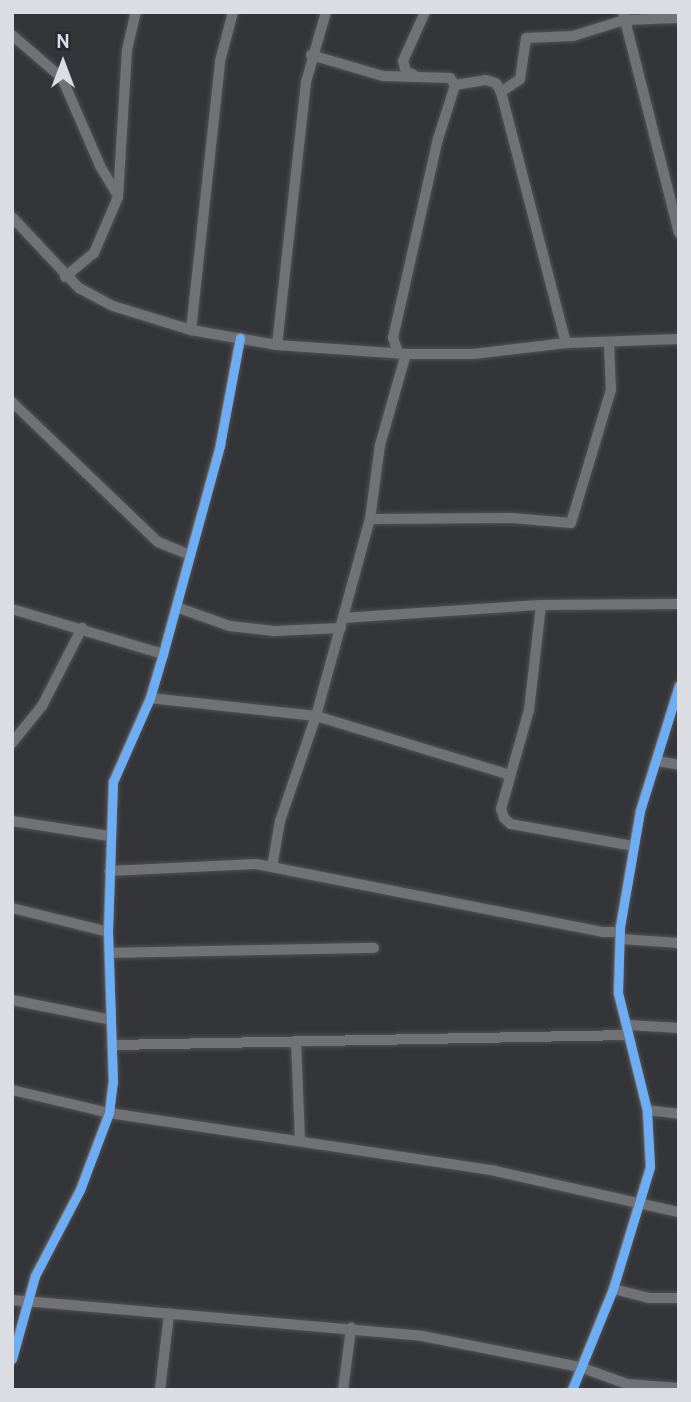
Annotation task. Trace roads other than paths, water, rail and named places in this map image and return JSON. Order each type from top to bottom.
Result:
[{"type":"street","points":[[65,277],[94,253],[118,197],[127,50],[136,12]]},
{"type":"street","points":[[191,330],[220,61],[233,12]]},
{"type":"street","points":[[276,345],[288,222],[311,55],[326,12]]},
{"type":"street","points":[[420,76],[406,72],[402,61],[425,12]]},
{"type":"street","points":[[623,16],[679,233]]},
{"type":"street","points":[[501,92],[520,79],[526,38],[573,36],[623,16],[679,18]]},
{"type":"street","points":[[12,35],[62,78],[118,197]]},
{"type":"street","points":[[311,55],[383,76],[450,78],[455,85]]},
{"type":"street","points":[[455,85],[486,80],[496,83],[501,92],[566,343]]},
{"type":"street","points":[[272,867],[280,821],[316,716],[370,519],[380,445],[402,354],[393,338],[438,139],[455,85]]},
{"type":"street","points":[[12,217],[65,277],[113,306],[191,330],[276,345],[402,354],[473,354],[566,343],[609,344],[679,338]]},
{"type":"street","points":[[12,1359],[26,1302],[80,1190],[109,1113],[113,1045],[108,932],[109,836],[113,782],[150,698],[163,654],[220,445],[240,338]]},
{"type":"street","points":[[370,519],[511,518],[571,523],[611,390],[609,344]]},
{"type":"street","points":[[12,402],[158,542],[191,555]]},
{"type":"street","points":[[176,607],[230,626],[274,631],[541,605],[679,604]]},
{"type":"street","points":[[541,605],[529,710],[501,809],[511,824],[633,846]]},
{"type":"street","points":[[12,609],[163,654]]},
{"type":"street","points":[[12,743],[42,706],[82,628]]},
{"type":"street","points":[[572,1390],[613,1289],[643,1201],[650,1167],[647,1110],[618,993],[621,935],[633,846],[679,686]]},
{"type":"street","points":[[150,698],[316,716],[510,775]]},
{"type":"street","points":[[657,761],[679,765]]},
{"type":"street","points":[[12,821],[109,836]]},
{"type":"street","points":[[109,871],[207,864],[272,867],[621,935],[679,943]]},
{"type":"street","points":[[12,908],[108,932]]},
{"type":"street","points":[[109,953],[374,948]]},
{"type":"street","points":[[12,1000],[111,1020]]},
{"type":"street","points":[[113,1045],[679,1028]]},
{"type":"street","points":[[296,1041],[300,1141]]},
{"type":"street","points":[[12,1090],[109,1113],[495,1171],[643,1201],[679,1212]]},
{"type":"street","points":[[647,1110],[679,1114]]},
{"type":"street","points":[[613,1289],[648,1298],[679,1298]]},
{"type":"street","points":[[12,1300],[422,1336],[580,1367],[627,1384],[679,1388]]},
{"type":"street","points":[[160,1390],[169,1314]]},
{"type":"street","points":[[343,1390],[351,1328]]}]
